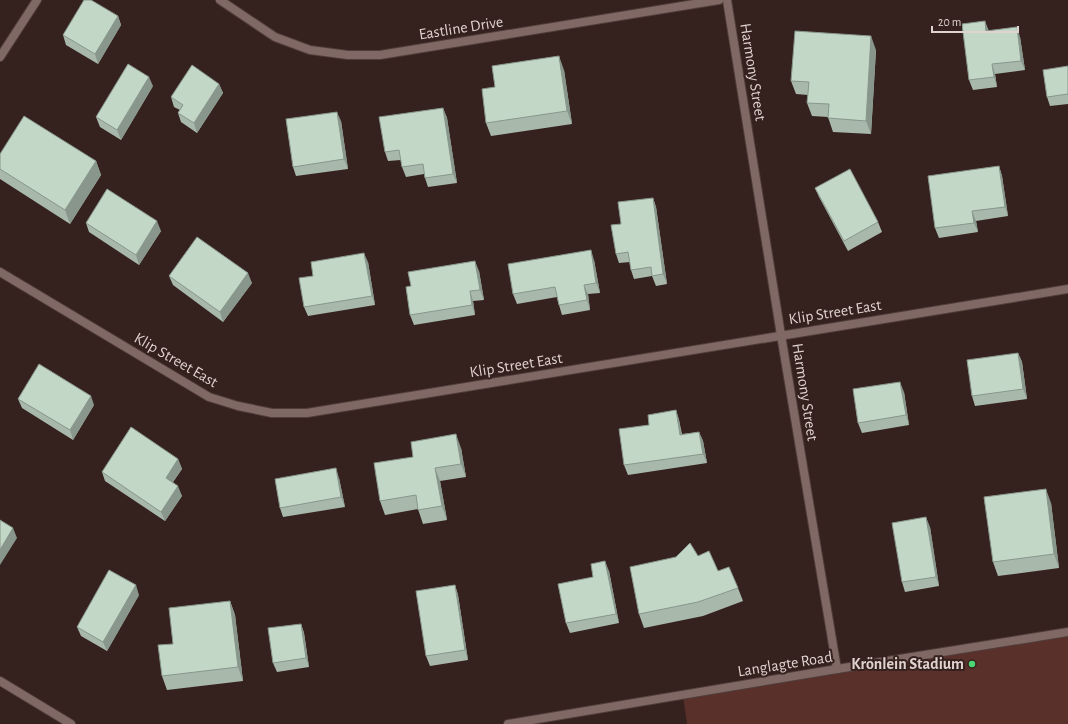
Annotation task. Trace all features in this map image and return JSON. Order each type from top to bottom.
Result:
[{"type":"street","points":[[0,58],[37,0]]},
{"type":"street","name":"Eastline Drive","points":[[220,0],[275,37],[310,50],[348,55],[380,55],[719,0]]},
{"type":"street","name":"Harmony Street","points":[[728,0],[781,335],[837,670]]},
{"type":"street","name":"Klip Street East","points":[[0,272],[208,397],[238,406],[272,412],[307,413],[1068,289]]},
{"type":"street","name":"Langlagte Road","points":[[508,724],[1068,632]]},
{"type":"street","points":[[0,682],[71,724]]},
{"type":"shaded area","name":"Krönlein Stadium","points":[[1068,633],[1068,724],[687,724],[683,695]]},
{"type":"building","points":[[84,0],[91,0],[118,16],[95,54],[63,35]]},
{"type":"building","points":[[985,21],[986,31],[1017,27],[1021,61],[992,64],[994,77],[969,80],[962,24]]},
{"type":"building","points":[[795,31],[871,36],[866,121],[828,118],[829,104],[807,103],[809,82],[791,81]]},
{"type":"building","points":[[559,56],[567,111],[486,123],[482,89],[495,87],[492,66]]},
{"type":"building","points":[[128,64],[149,77],[117,130],[96,117]]},
{"type":"building","points":[[192,65],[219,84],[194,123],[178,113],[183,105],[171,97]]},
{"type":"building","points":[[1068,66],[1068,94],[1047,97],[1043,70]]},
{"type":"building","points":[[443,108],[453,174],[425,178],[423,164],[402,167],[399,150],[385,152],[379,117]]},
{"type":"building","points":[[337,112],[344,159],[293,167],[286,119]]},
{"type":"building","points":[[24,116],[96,161],[65,210],[0,169],[0,154]]},
{"type":"building","points":[[999,166],[1005,207],[972,211],[974,223],[935,228],[928,176]]},
{"type":"building","points":[[850,169],[878,222],[844,241],[815,188]]},
{"type":"building","points":[[107,189],[157,221],[136,255],[86,223]]},
{"type":"building","points":[[653,198],[663,274],[652,276],[651,267],[631,270],[628,252],[616,254],[611,225],[621,224],[618,202]]},
{"type":"building","points":[[197,237],[248,273],[220,312],[169,276]]},
{"type":"building","points":[[591,250],[596,283],[584,285],[587,300],[559,305],[555,287],[513,294],[508,264]]},
{"type":"building","points":[[364,253],[372,296],[304,307],[299,278],[313,276],[311,262]]},
{"type":"building","points":[[475,261],[480,290],[470,291],[472,305],[410,315],[406,287],[411,286],[408,272]]},
{"type":"building","points":[[1018,353],[1023,389],[972,396],[967,360]]},
{"type":"building","points":[[39,364],[91,396],[70,430],[18,399]]},
{"type":"building","points":[[900,382],[906,415],[858,423],[853,389]]},
{"type":"building","points":[[676,410],[680,435],[699,432],[703,454],[624,465],[619,429],[649,425],[648,415]]},
{"type":"building","points":[[131,427],[178,459],[166,478],[178,486],[161,512],[102,472]]},
{"type":"building","points":[[456,434],[461,464],[435,468],[442,506],[418,510],[416,495],[380,501],[374,463],[413,457],[411,442]]},
{"type":"building","points":[[336,468],[341,497],[280,508],[275,479]]},
{"type":"building","points":[[1046,489],[1054,554],[993,562],[984,497]]},
{"type":"building","points":[[926,517],[936,577],[902,582],[892,523]]},
{"type":"building","points":[[0,520],[13,528],[0,550]]},
{"type":"building","points":[[690,543],[698,556],[709,551],[718,571],[729,567],[738,588],[698,602],[639,614],[630,567],[676,557]]},
{"type":"building","points":[[605,561],[616,614],[566,623],[558,584],[593,577],[591,564]]},
{"type":"building","points":[[109,570],[136,585],[103,642],[77,627]]},
{"type":"building","points":[[455,585],[465,650],[426,656],[416,591]]},
{"type":"building","points":[[230,601],[238,667],[162,676],[158,645],[173,644],[169,608]]},
{"type":"building","points":[[301,624],[306,658],[273,663],[268,628]]},
{"type":"place","name":"Krönlein Stadium","points":[[972,664]]}]
